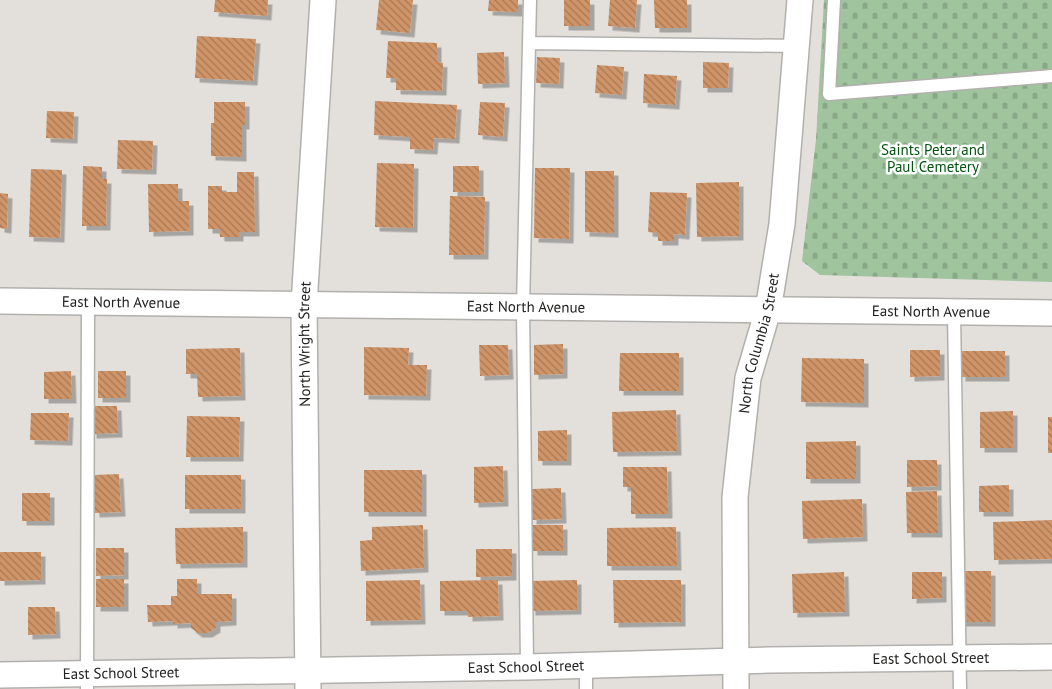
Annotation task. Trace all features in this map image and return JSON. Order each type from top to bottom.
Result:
[{"type":"street","name":"North Wright Street","points":[[308,680],[304,305],[323,0]]},
{"type":"street","name":"North Columbia Street","points":[[736,689],[735,497],[748,378],[768,310],[782,224],[800,0]]},
{"type":"street","name":"East North Avenue","points":[[0,301],[1052,313]]},
{"type":"street","name":"East School Street","points":[[0,675],[87,682],[308,680],[527,667],[586,677],[736,661],[1052,657]]},
{"type":"lane","points":[[527,667],[523,307],[530,0]]},
{"type":"lane","points":[[834,0],[829,94],[1052,76]]},
{"type":"lane","points":[[529,43],[797,46]]},
{"type":"lane","points":[[87,682],[88,302]]},
{"type":"lane","points":[[954,312],[960,689]]},
{"type":"green space","name":"Saints Peter and Paul Cemetery","points":[[824,0],[1052,0],[1052,282],[820,275],[802,261],[816,139]]},
{"type":"building","points":[[215,0],[268,0],[267,16],[214,12]]},
{"type":"building","points":[[379,0],[413,0],[410,33],[376,30]]},
{"type":"building","points":[[489,0],[518,0],[518,12],[488,11]]},
{"type":"building","points":[[564,0],[590,0],[590,26],[564,26]]},
{"type":"building","points":[[610,0],[637,0],[635,28],[608,26]]},
{"type":"building","points":[[654,0],[687,0],[687,28],[655,28]]},
{"type":"building","points":[[197,36],[256,39],[253,81],[195,78]]},
{"type":"building","points":[[388,41],[437,43],[437,62],[443,63],[442,91],[396,90],[396,78],[386,78]]},
{"type":"building","points":[[504,52],[505,83],[478,84],[477,53]]},
{"type":"building","points":[[537,57],[560,58],[559,84],[536,83]]},
{"type":"building","points":[[703,62],[729,63],[728,88],[703,88]]},
{"type":"building","points":[[597,65],[624,67],[622,95],[595,93]]},
{"type":"building","points":[[644,74],[677,76],[675,105],[643,103]]},
{"type":"building","points":[[375,101],[457,105],[455,139],[434,138],[433,150],[410,149],[410,137],[374,135]]},
{"type":"building","points":[[214,102],[245,102],[245,125],[242,125],[242,157],[211,156],[211,123],[214,123]]},
{"type":"building","points":[[480,102],[505,103],[503,137],[478,135]]},
{"type":"building","points":[[47,111],[74,112],[73,139],[46,138]]},
{"type":"building","points":[[118,140],[153,141],[152,170],[117,169]]},
{"type":"building","points":[[377,163],[414,164],[413,228],[375,227]]},
{"type":"building","points":[[83,166],[102,167],[102,179],[107,179],[106,226],[82,226]]},
{"type":"building","points":[[453,166],[479,166],[479,192],[453,192]]},
{"type":"building","points":[[535,168],[570,168],[569,239],[534,238]]},
{"type":"building","points":[[31,169],[62,170],[60,238],[29,237]]},
{"type":"building","points":[[585,171],[614,171],[614,233],[585,232]]},
{"type":"building","points":[[237,172],[254,172],[255,232],[239,232],[239,237],[220,237],[219,229],[208,229],[208,186],[222,186],[222,192],[237,192]]},
{"type":"building","points":[[739,182],[739,236],[697,237],[696,183]]},
{"type":"building","points":[[148,184],[178,184],[178,201],[189,201],[189,231],[149,232]]},
{"type":"building","points":[[650,192],[687,193],[685,235],[674,234],[674,241],[658,241],[658,233],[648,232]]},
{"type":"building","points":[[0,193],[8,194],[7,229],[0,228]]},
{"type":"building","points":[[450,196],[485,197],[484,255],[449,255]]},
{"type":"building","points":[[563,344],[563,374],[534,375],[534,345]]},
{"type":"building","points":[[479,345],[508,345],[509,375],[480,376]]},
{"type":"building","points":[[364,347],[409,348],[408,365],[427,365],[426,396],[364,395]]},
{"type":"building","points":[[240,348],[241,396],[198,397],[197,374],[186,374],[186,349]]},
{"type":"building","points":[[910,350],[940,350],[940,376],[910,377]]},
{"type":"building","points":[[961,351],[1005,351],[1005,377],[961,377]]},
{"type":"building","points":[[620,353],[679,353],[679,391],[619,391]]},
{"type":"building","points":[[802,358],[864,359],[864,403],[801,402]]},
{"type":"building","points":[[71,371],[72,399],[44,399],[44,372]]},
{"type":"building","points":[[98,371],[126,371],[126,398],[98,398]]},
{"type":"building","points":[[92,406],[117,406],[118,433],[92,434]]},
{"type":"building","points":[[676,410],[677,451],[613,452],[612,412]]},
{"type":"building","points":[[1013,411],[1013,448],[980,448],[980,412]]},
{"type":"building","points":[[31,413],[69,413],[68,441],[30,440]]},
{"type":"building","points":[[187,416],[240,417],[239,457],[186,457]]},
{"type":"building","points":[[1048,417],[1052,417],[1052,453],[1048,453]]},
{"type":"building","points":[[567,430],[567,461],[538,461],[538,431]]},
{"type":"building","points":[[856,441],[856,479],[806,479],[806,442]]},
{"type":"building","points":[[907,460],[937,460],[937,486],[907,487]]},
{"type":"building","points":[[503,466],[504,502],[474,503],[474,467]]},
{"type":"building","points":[[623,467],[667,467],[668,514],[631,514],[631,487],[623,487]]},
{"type":"building","points":[[364,470],[422,470],[422,512],[364,512]]},
{"type":"building","points":[[119,474],[121,512],[95,513],[94,475]]},
{"type":"building","points":[[185,475],[241,475],[241,509],[185,509]]},
{"type":"building","points":[[1009,485],[1009,512],[979,512],[979,486]]},
{"type":"building","points":[[561,488],[562,519],[532,520],[532,489]]},
{"type":"building","points":[[937,491],[938,533],[907,533],[906,492]]},
{"type":"building","points":[[22,493],[50,493],[50,521],[22,521]]},
{"type":"building","points":[[862,499],[863,537],[803,539],[802,501]]},
{"type":"building","points":[[1052,520],[1052,559],[994,560],[993,522]]},
{"type":"building","points":[[423,525],[424,568],[361,571],[360,541],[372,540],[372,527]]},
{"type":"building","points":[[532,525],[563,525],[563,551],[533,551]]},
{"type":"building","points":[[243,527],[243,563],[176,564],[175,528]]},
{"type":"building","points":[[676,527],[677,566],[607,566],[607,528]]},
{"type":"building","points":[[96,548],[124,548],[124,575],[96,576]]},
{"type":"building","points":[[476,549],[512,549],[512,576],[476,577]]},
{"type":"building","points":[[0,552],[41,552],[41,580],[0,581]]},
{"type":"building","points":[[961,571],[991,571],[991,622],[961,622]]},
{"type":"building","points":[[844,572],[845,612],[793,613],[792,574]]},
{"type":"building","points":[[912,572],[942,572],[942,598],[912,599]]},
{"type":"building","points":[[96,579],[124,579],[124,607],[96,607]]},
{"type":"building","points":[[177,579],[197,579],[197,594],[232,594],[232,621],[216,622],[216,628],[208,633],[198,633],[191,628],[191,623],[173,624],[173,621],[148,622],[147,605],[171,605],[171,596],[177,596]]},
{"type":"building","points":[[420,580],[421,620],[366,621],[366,581]]},
{"type":"building","points":[[498,580],[499,616],[468,617],[468,611],[440,611],[440,581]]},
{"type":"building","points":[[577,580],[577,610],[531,611],[530,581]]},
{"type":"building","points":[[613,580],[681,580],[681,622],[614,623]]},
{"type":"building","points":[[28,607],[55,607],[56,634],[28,635]]}]
